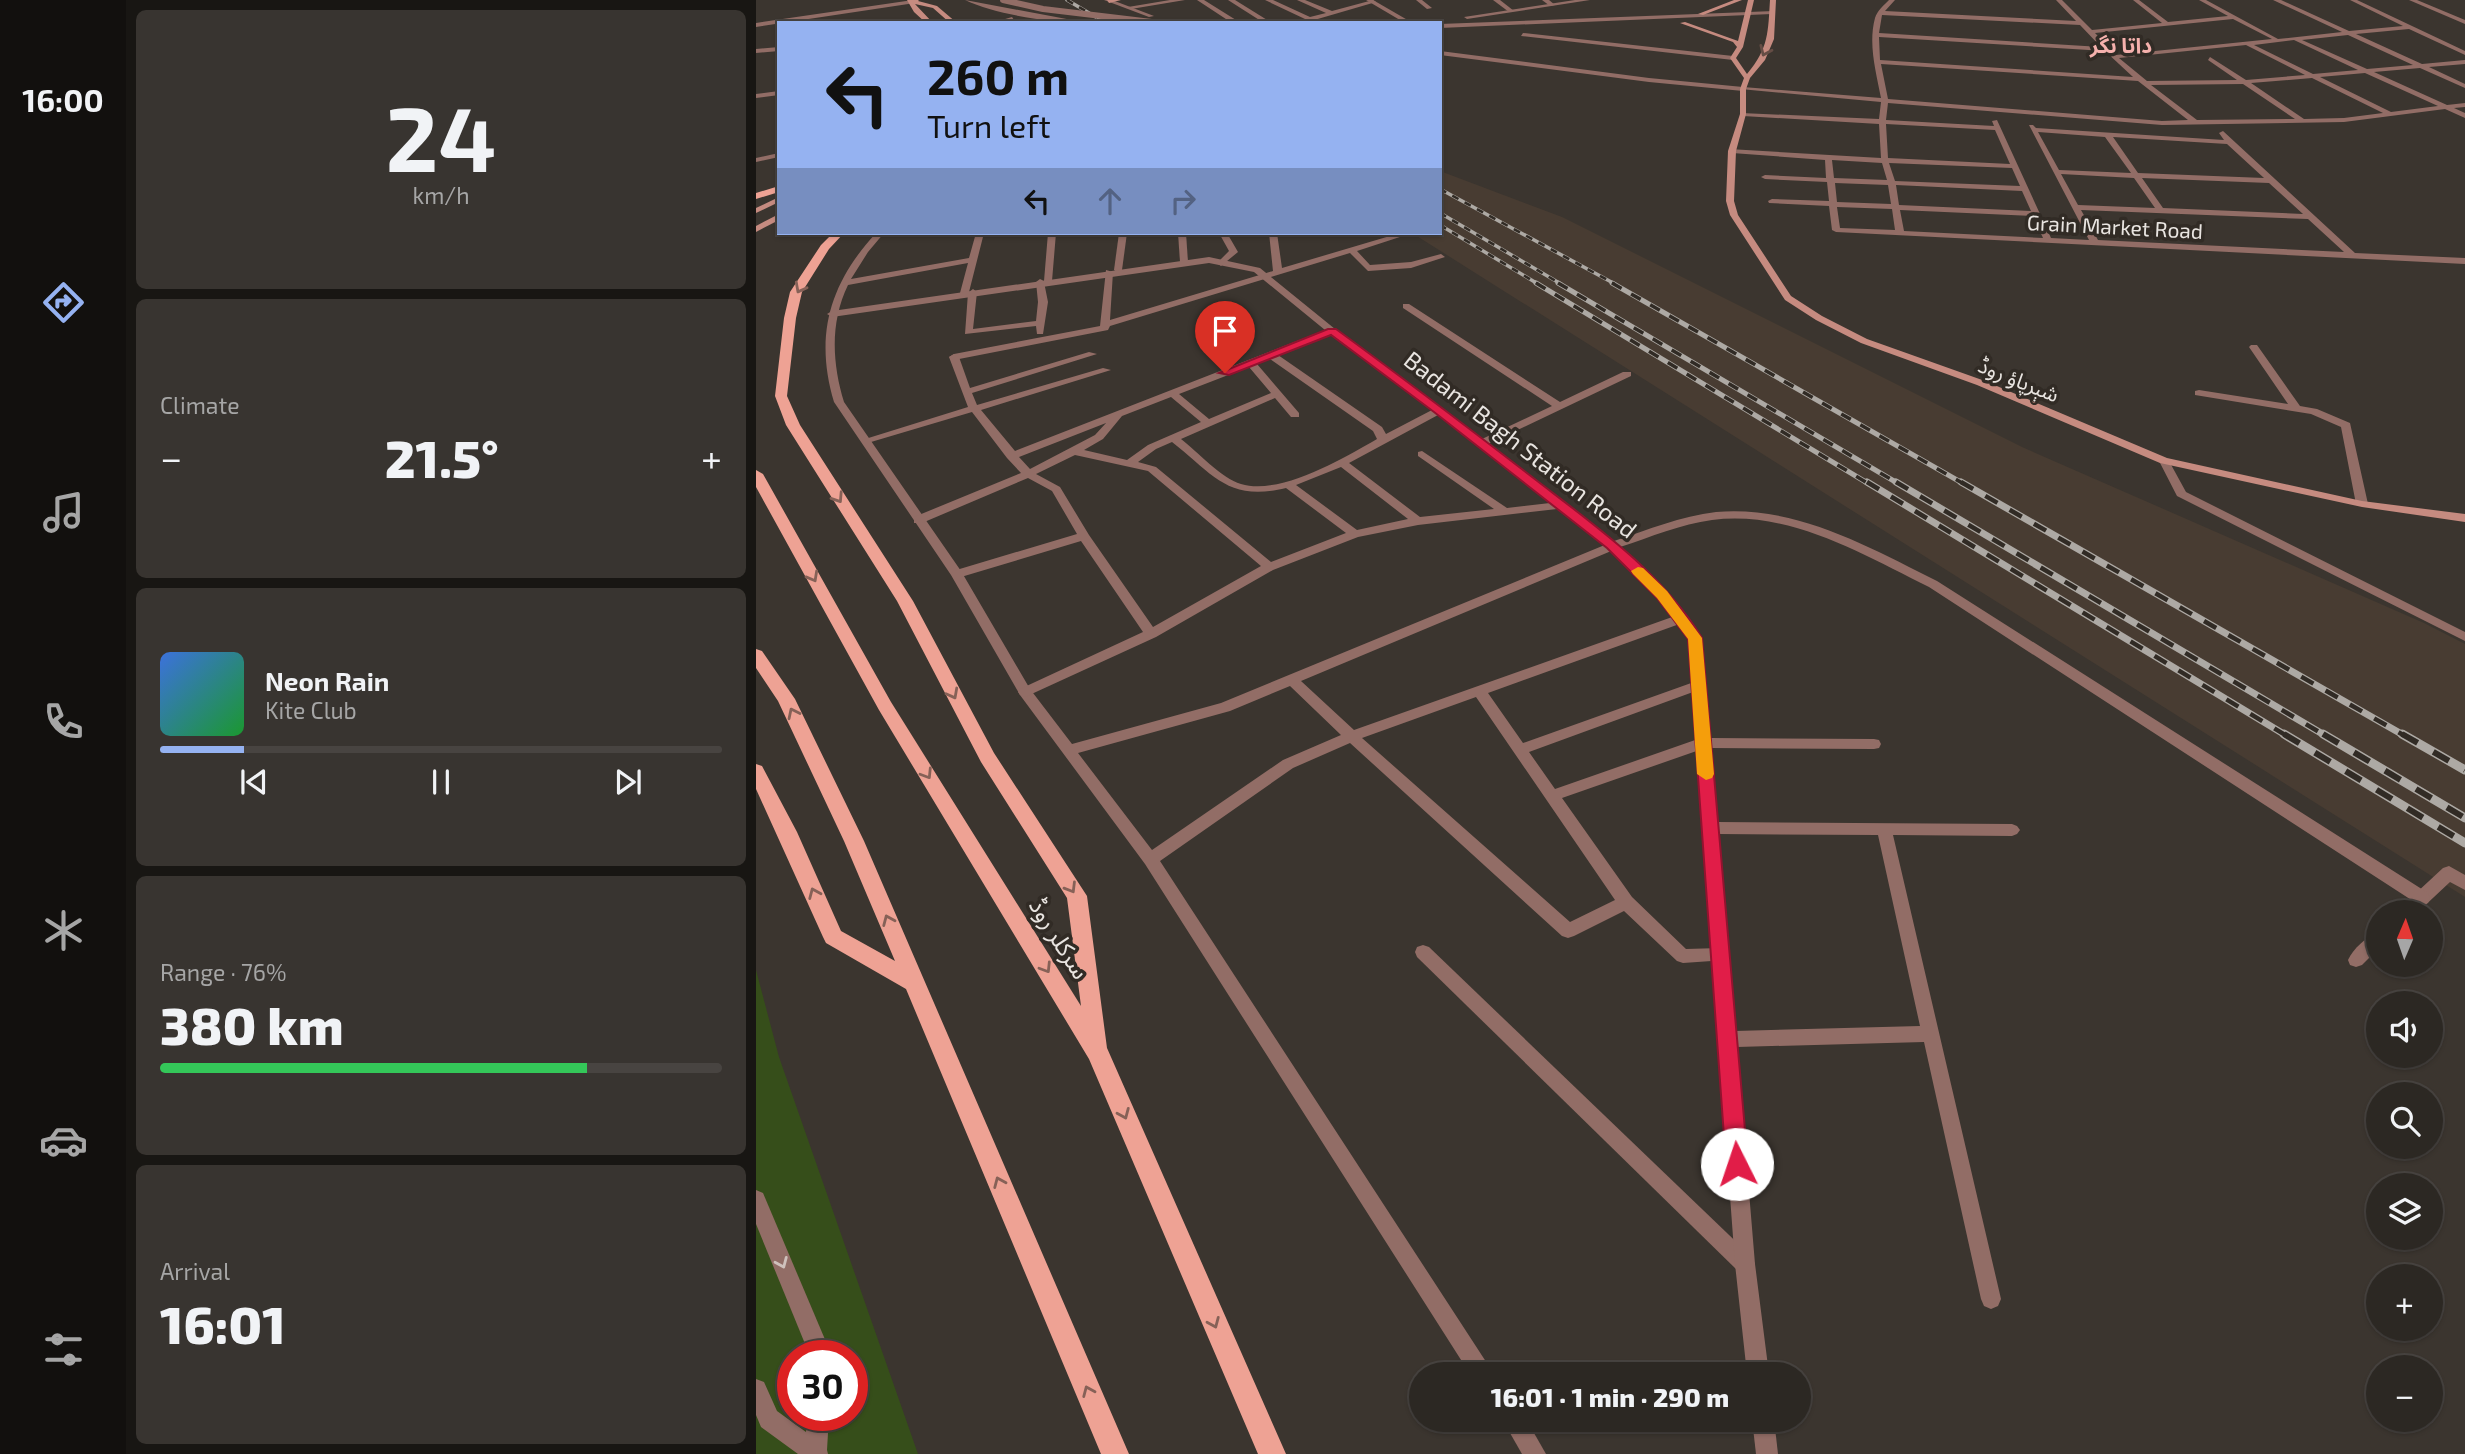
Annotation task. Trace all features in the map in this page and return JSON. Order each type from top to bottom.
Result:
[{"type":"main road","points":[[1108,1],[1118,0]]},
{"type":"main road","points":[[1701,14],[1739,0]]},
{"type":"main road","points":[[1747,78],[1733,58],[1740,47],[1751,0]]},
{"type":"main road","name":"شېرپاؤ روڈ","points":[[1773,0],[1771,39],[1762,60],[1747,78],[1743,89],[1743,114],[1732,151],[1730,201],[1734,215],[1773,279],[1788,298],[1819,318],[1864,341],[1981,383],[2164,461],[2362,504],[2465,518]]},
{"type":"main road","points":[[913,1],[916,11],[928,21]]},
{"type":"main road","points":[[913,1],[936,7],[952,21]]},
{"type":"main road","points":[[1683,23],[1735,41],[1740,47]]},
{"type":"main road","points":[[756,197],[777,190]]},
{"type":"main road","points":[[756,211],[777,200]]},
{"type":"main road","points":[[756,230],[777,217]]},
{"type":"main road","points":[[837,235],[825,247],[796,292],[790,318],[781,396],[793,425],[905,601],[987,757],[1077,896],[1097,1052]]},
{"type":"main road","name":"سرکلر روڈ","points":[[756,474],[885,706],[1097,1052],[1272,1454]]},
{"type":"main road","points":[[756,655],[786,699],[854,841],[1115,1454]]},
{"type":"main road","points":[[756,771],[787,832],[832,937],[915,983]]},
{"type":"street","points":[[968,0],[1010,11],[1072,21]]},
{"type":"street","points":[[1003,0],[1082,15],[1140,21]]},
{"type":"street","points":[[1131,8],[1182,0]]},
{"type":"street","points":[[1200,0],[1233,21]]},
{"type":"street","points":[[1231,0],[1266,21]]},
{"type":"street","points":[[1268,0],[1309,19]]},
{"type":"street","points":[[1300,0],[1332,13]]},
{"type":"street","points":[[1419,0],[1429,9]]},
{"type":"street","points":[[1496,0],[1511,11]]},
{"type":"street","points":[[1545,0],[1552,5]]},
{"type":"street","points":[[1442,23],[1587,0]]},
{"type":"street","points":[[1890,0],[1881,13],[1875,50],[1885,102],[1882,122],[1885,161],[1892,183],[1900,233]]},
{"type":"street","points":[[2059,0],[2115,57],[2196,123]]},
{"type":"street","points":[[2136,0],[2167,24]]},
{"type":"street","points":[[2202,0],[2277,39]]},
{"type":"street","points":[[2276,0],[2282,0]]},
{"type":"street","points":[[2276,0],[2465,86]]},
{"type":"street","points":[[2353,0],[2465,52]]},
{"type":"street","points":[[2412,0],[2465,22]]},
{"type":"street","points":[[782,21],[913,1]]},
{"type":"street","points":[[1108,1],[1152,16]]},
{"type":"street","points":[[1303,21],[1371,1],[1406,21]]},
{"type":"street","points":[[1342,4],[1354,8]]},
{"type":"street","points":[[1442,24],[1773,12]]},
{"type":"street","points":[[1881,13],[2081,23]]},
{"type":"street","points":[[2091,32],[2233,17]]},
{"type":"street","points":[[1005,21],[1012,19]]},
{"type":"street","points":[[1442,32],[1772,20]]},
{"type":"street","points":[[756,25],[777,22]]},
{"type":"street","points":[[2115,57],[2408,27]]},
{"type":"street","points":[[1876,35],[2107,49]]},
{"type":"street","points":[[1523,36],[1733,58]]},
{"type":"street","points":[[2293,37],[2465,116]]},
{"type":"street","points":[[2245,43],[2390,114]]},
{"type":"street","points":[[756,51],[777,49]]},
{"type":"street","points":[[1442,53],[1743,89],[1991,110],[2196,123],[2305,122],[2465,105]]},
{"type":"street","points":[[2210,59],[2305,122]]},
{"type":"street","points":[[1877,62],[2143,81],[2244,82],[2465,62]]},
{"type":"street","points":[[756,96],[777,93]]},
{"type":"street","points":[[1991,110],[2048,240]]},
{"type":"street","points":[[2023,112],[2095,243]]},
{"type":"street","points":[[1743,114],[1998,128]]},
{"type":"street","points":[[2217,124],[2229,142],[2353,256]]},
{"type":"street","points":[[2034,130],[2229,142]]},
{"type":"street","points":[[2108,135],[2161,211]]},
{"type":"street","points":[[1732,151],[2015,166]]},
{"type":"street","points":[[756,160],[777,155]]},
{"type":"street","name":"Grain Market Road","points":[[1828,158],[1836,230],[2465,261]]},
{"type":"street","points":[[2056,172],[2272,181]]},
{"type":"street","points":[[1765,177],[2025,189]]},
{"type":"street","points":[[1772,201],[2036,214]]},
{"type":"street","points":[[2075,207],[2311,217]]},
{"type":"street","points":[[878,235],[868,244],[843,283],[832,314],[828,350],[830,380],[839,402],[957,574],[1025,692],[1150,859],[1475,1362]]},
{"type":"street","points":[[979,235],[972,260],[968,332],[1041,323]]},
{"type":"street","points":[[1039,341],[1044,281],[1052,235]]},
{"type":"street","points":[[1123,235],[1105,328],[954,357],[966,393],[975,410],[1028,474],[1056,489],[1084,536],[1151,634]]},
{"type":"street","points":[[1182,235],[1184,262]]},
{"type":"street","points":[[1221,263],[1234,252],[1224,235]]},
{"type":"street","points":[[1272,274],[1273,235]]},
{"type":"street","points":[[1106,324],[1402,235]]},
{"type":"street","points":[[1351,250],[1368,268],[1411,265],[1441,257]]},
{"type":"street","points":[[843,283],[972,260]]},
{"type":"street","name":"Badami Bagh Station Road","points":[[832,314],[1184,262],[1221,263],[1272,274],[1332,331],[1612,545],[1662,594],[1695,638],[1745,1264],[1757,1362]]},
{"type":"street","points":[[1406,306],[1559,406]]},
{"type":"street","points":[[1011,456],[1332,331]]},
{"type":"street","points":[[2254,347],[2296,408]]},
{"type":"street","points":[[966,393],[1092,354]]},
{"type":"street","points":[[1271,355],[1378,429],[1383,440]]},
{"type":"street","points":[[1251,363],[1295,415]]},
{"type":"street","points":[[867,440],[1106,370]]},
{"type":"street","points":[[1481,443],[1627,374]]},
{"type":"street","points":[[1172,393],[1208,423]]},
{"type":"street","points":[[2199,393],[2313,411],[2346,425],[2362,504]]},
{"type":"street","points":[[1129,464],[1152,447],[1278,394]]},
{"type":"street","points":[[1173,438],[1237,487],[1289,485],[1343,464],[1438,410]]},
{"type":"street","points":[[918,520],[1028,474],[1074,451],[1099,437],[1118,415]]},
{"type":"street","points":[[1074,451],[1152,469],[1269,567]]},
{"type":"street","points":[[1422,454],[1504,511]]},
{"type":"street","points":[[2164,461],[2181,494],[2465,637]]},
{"type":"street","points":[[1343,464],[1418,521]]},
{"type":"street","points":[[1289,485],[1355,534]]},
{"type":"street","points":[[1025,692],[1151,634],[1269,567],[1355,534],[1418,521],[1560,505]]},
{"type":"street","points":[[1068,750],[1225,707],[1612,545],[1714,516],[1749,514],[1785,520],[1856,546],[1933,584],[2421,898],[2449,873],[2465,883]]},
{"type":"street","points":[[957,574],[1084,536]]},
{"type":"street","points":[[1150,859],[1288,764],[1352,736],[1680,619]]},
{"type":"street","points":[[1292,680],[1411,792],[1568,931],[1626,902]]},
{"type":"street","points":[[1520,750],[1699,685]]},
{"type":"street","points":[[1479,691],[1626,902],[1683,956],[1720,955]]},
{"type":"street","points":[[1552,796],[1703,743],[1874,744]]},
{"type":"street","points":[[1710,828],[2012,830]]},
{"type":"street","points":[[1884,829],[1991,1299]]},
{"type":"street","points":[[2356,960],[2366,950]]},
{"type":"street","points":[[1423,952],[1745,1264]]},
{"type":"street","points":[[1727,1039],[1930,1034]]},
{"type":"street","points":[[756,1200],[814,1340]]},
{"type":"street","points":[[756,1391],[769,1419],[816,1453]]},
{"type":"street","points":[[816,1453],[817,1431]]},
{"type":"street","points":[[1521,1432],[1535,1454]]},
{"type":"street","points":[[1764,1432],[1767,1454]]},
{"type":"shaded area","points":[[1442,172],[1562,217],[2022,447],[2424,623],[2465,644],[2465,897],[1415,235],[1442,235]]},
{"type":"green space","points":[[756,970],[779,1057],[918,1454],[756,1454]]},
{"type":"railway","points":[[1067,0],[1103,21]]},
{"type":"railway","points":[[1442,190],[1615,284]]},
{"type":"railway","points":[[1442,214],[1561,284]]},
{"type":"railway","points":[[1442,226],[1538,284]]},
{"type":"railway","points":[[1536,283],[1869,484]]},
{"type":"railway","points":[[1558,283],[1899,484]]},
{"type":"railway","points":[[1612,283],[1964,484]]},
{"type":"railway","points":[[1867,482],[2287,736]]},
{"type":"railway","points":[[1896,482],[2326,736]]},
{"type":"railway","points":[[1961,482],[2405,736]]},
{"type":"railway","points":[[2284,734],[2465,843]]},
{"type":"railway","points":[[2323,734],[2465,818]]},
{"type":"railway","points":[[2402,734],[2465,770]]},
{"type":"slow traffic","points":[[1638,571],[1662,594],[1695,638],[1706,774]]},
{"type":"district","name":"داتا نگر","points":[[2121,44]]},
{"type":"route","points":[[1225,373],[1332,331],[1612,545],[1662,594],[1695,638],[1737,1164]]}]
